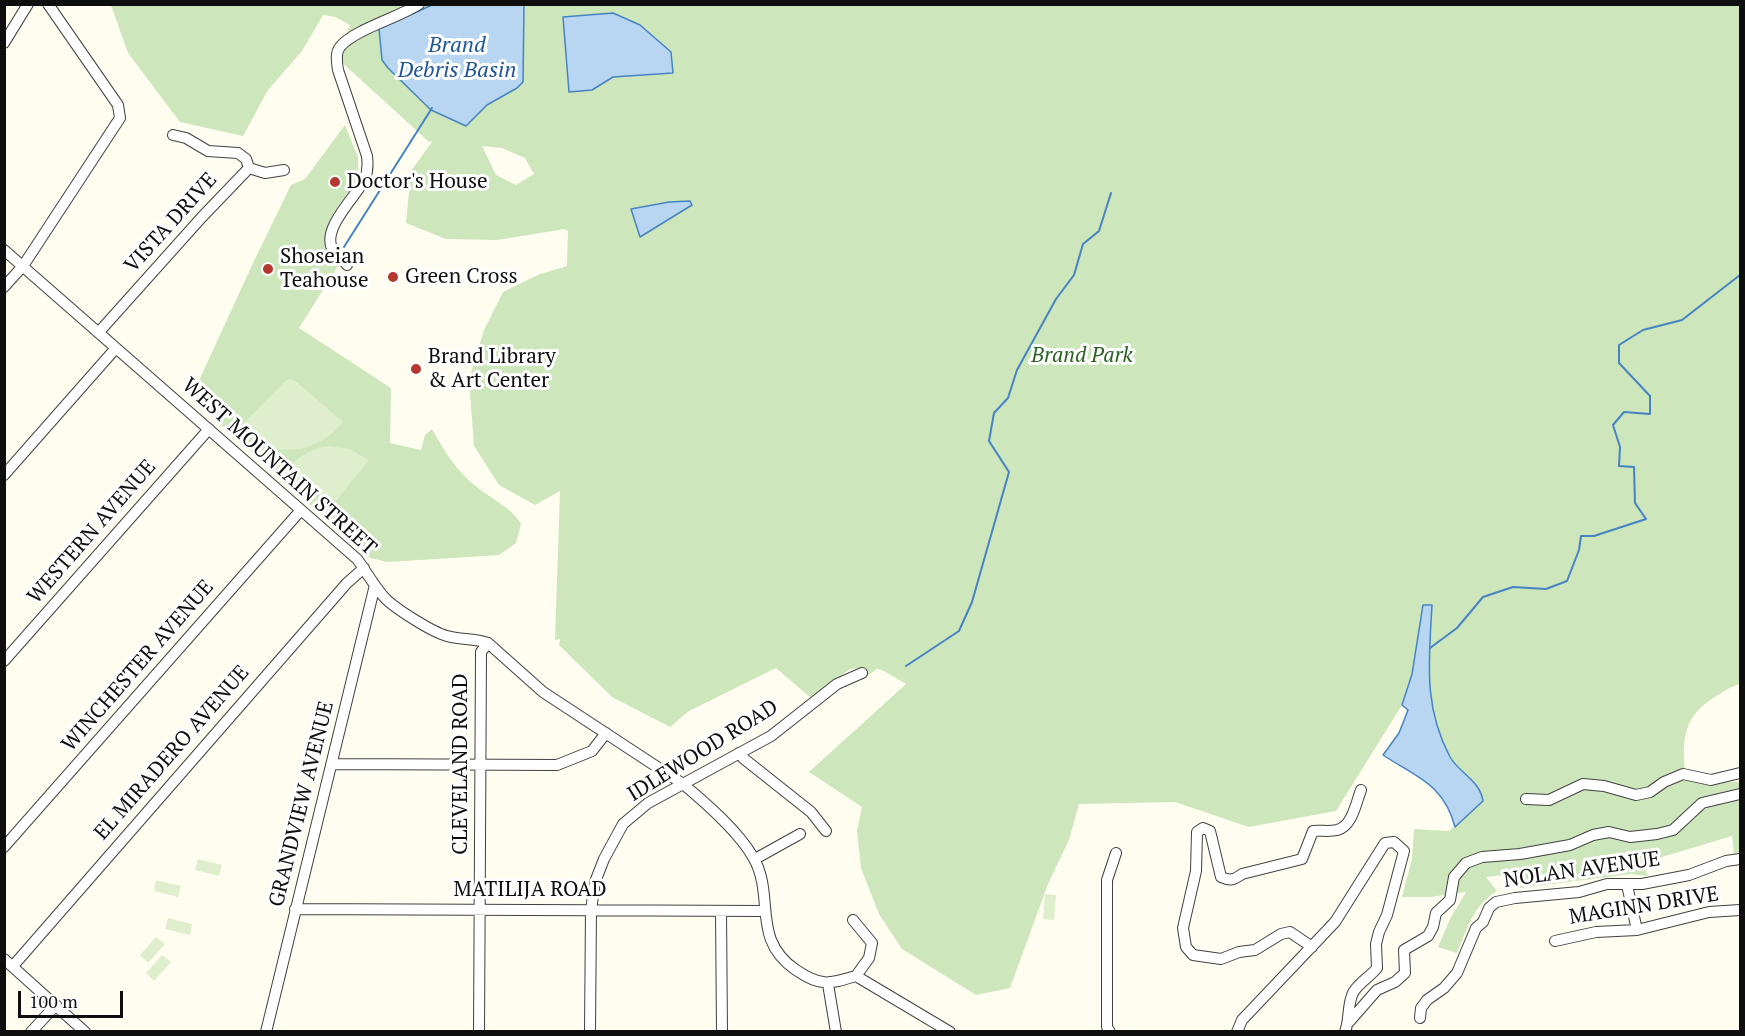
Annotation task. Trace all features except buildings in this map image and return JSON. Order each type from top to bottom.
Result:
[{"type":"street","points":[[4,43],[28,4]]},
{"type":"street","points":[[4,286],[22,266],[120,118],[118,105],[48,4]]},
{"type":"street","points":[[347,265],[332,248],[330,239],[334,224],[364,179],[368,168],[367,156],[338,70],[339,48],[356,34],[419,4]]},
{"type":"street","points":[[173,135],[186,138],[208,151],[238,153],[246,159],[249,168]]},
{"type":"street","name":"VISTA DRIVE","points":[[99,332],[249,168],[265,173],[284,170]]},
{"type":"street","name":"WEST MOUNTAIN STREET","points":[[4,250],[357,560],[384,597],[396,607],[439,633],[450,637],[478,639],[488,643]]},
{"type":"street","points":[[4,475],[116,348]]},
{"type":"street","name":"WESTERN AVENUE","points":[[4,661],[209,429]]},
{"type":"street","name":"WINCHESTER AVENUE","points":[[4,847],[301,510]]},
{"type":"street","name":"EL MIRADERO AVENUE","points":[[8,962],[347,583],[364,568]]},
{"type":"street","name":"GRANDVIEW AVENUE","points":[[266,1032],[375,585]]},
{"type":"street","points":[[488,643],[543,692],[683,784],[735,834],[754,859],[762,886],[764,911],[771,943],[785,963],[804,976],[828,984],[856,976],[869,958],[872,943],[853,920]]},
{"type":"street","name":"CLEVELAND ROAD","points":[[479,1032],[481,652],[488,643]]},
{"type":"street","name":"IDLEWOOD ROAD","points":[[590,1032],[591,910],[595,882],[603,858],[623,824],[648,803],[771,736],[837,684],[862,673]]},
{"type":"street","points":[[332,764],[556,765],[592,751],[606,733]]},
{"type":"street","points":[[739,753],[811,812],[826,831]]},
{"type":"street","points":[[1526,799],[1549,800],[1584,784],[1604,786],[1636,795],[1650,792],[1664,782],[1683,774],[1712,780],[1740,774]]},
{"type":"street","points":[[1312,947],[1290,932],[1281,934],[1255,950],[1239,952],[1221,959],[1193,955],[1186,947],[1182,928],[1196,871],[1197,832],[1203,828],[1210,831],[1221,877],[1228,881],[1242,874],[1302,858],[1313,831],[1335,831],[1344,828],[1352,816],[1361,790]]},
{"type":"street","points":[[1347,1027],[1377,990],[1395,982],[1405,974],[1404,950],[1428,936],[1436,913],[1450,900],[1454,877],[1466,863],[1482,857],[1520,854],[1570,845],[1601,833],[1609,832],[1630,837],[1673,830],[1702,803],[1740,794]]},
{"type":"street","points":[[754,859],[800,834]]},
{"type":"street","points":[[1237,1032],[1242,1020],[1335,922],[1385,843],[1394,842],[1404,851],[1387,915],[1376,944],[1377,969],[1353,992],[1347,1027]]},
{"type":"street","points":[[1110,1032],[1107,1027],[1107,880],[1116,853]]},
{"type":"street","name":"NOLAN AVENUE","points":[[1420,1018],[1421,1008],[1427,1000],[1444,988],[1456,974],[1476,928],[1483,922],[1496,902],[1579,892],[1607,884],[1627,885],[1689,875],[1726,861],[1740,859]]},
{"type":"street","points":[[1627,885],[1637,930]]},
{"type":"street","name":"MATILIJA ROAD","points":[[296,909],[764,911]]},
{"type":"street","name":"MAGINN DRIVE","points":[[1555,941],[1596,932],[1637,930],[1709,912],[1740,910]]},
{"type":"street","points":[[721,911],[722,1032]]},
{"type":"street","points":[[8,962],[85,1032]]},
{"type":"street","points":[[856,976],[950,1032]]},
{"type":"street","points":[[828,984],[836,1032]]},
{"type":"street","points":[[31,1032],[56,1005]]},
{"type":"green space","name":"Brand Park","points":[[111,5],[1740,5],[1740,684],[1715,697],[1695,714],[1686,733],[1684,756],[1686,781],[1740,782],[1740,852],[1734,854],[1732,836],[1642,863],[1648,876],[1631,874],[1520,888],[1511,874],[1486,877],[1497,891],[1476,911],[1457,953],[1438,947],[1450,919],[1466,892],[1430,897],[1402,897],[1412,859],[1414,829],[1449,831],[1483,800],[1478,787],[1450,757],[1435,719],[1429,664],[1432,606],[1402,705],[1336,811],[1249,827],[1175,802],[1079,804],[1069,840],[1048,884],[1010,988],[976,995],[902,949],[879,914],[861,868],[857,831],[862,807],[809,772],[906,684],[882,670],[877,669],[866,677],[861,668],[850,669],[811,698],[776,668],[689,711],[670,727],[612,697],[559,645],[560,639],[555,640],[560,491],[535,505],[499,485],[474,446],[469,379],[484,330],[503,292],[540,274],[567,266],[568,231],[565,229],[497,240],[446,239],[406,223],[411,171],[432,142],[428,141],[337,58],[350,25],[335,17],[323,15],[302,51],[268,90],[243,136],[180,122],[128,53]],"holes":[[[482,146],[502,148],[525,158],[534,174],[516,185],[496,175]]]},
{"type":"green space","points":[[345,125],[358,157],[358,178],[331,218],[325,245],[338,266],[299,328],[391,388],[390,443],[421,450],[425,435],[432,429],[446,453],[463,475],[517,518],[521,524],[516,543],[499,555],[388,562],[370,558],[191,398],[291,185],[305,179]]},
{"type":"green space","points":[[290,379],[298,383],[343,422],[320,441],[293,450],[265,445],[252,438],[240,427],[285,381]]},
{"type":"green space","points":[[328,446],[350,449],[369,460],[336,501],[329,502],[287,470],[305,454]]},
{"type":"green space","points":[[198,859],[222,865],[219,876],[195,870]]},
{"type":"green space","points":[[156,880],[181,886],[178,897],[154,891]]},
{"type":"green space","points":[[1045,894],[1056,895],[1054,920],[1043,919]]},
{"type":"green space","points":[[168,918],[192,924],[190,935],[165,929]]},
{"type":"green space","points":[[156,937],[165,944],[148,963],[140,955]]},
{"type":"green space","points":[[162,955],[171,962],[154,981],[146,973]]},
{"type":"water","name":"Brand Debris Basin","points":[[432,5],[524,5],[523,82],[517,88],[487,105],[466,126],[431,110],[382,60],[379,29]]},
{"type":"water","points":[[613,13],[640,25],[671,52],[673,73],[613,77],[592,90],[569,92],[563,17]]},
{"type":"water","points":[[690,201],[692,205],[640,237],[631,209],[669,202]]},
{"type":"water","points":[[1423,605],[1432,605],[1429,664],[1435,720],[1450,757],[1474,782],[1483,801],[1455,827],[1450,812],[1436,791],[1383,755],[1399,733],[1408,710],[1402,705],[1412,674]]},
{"type":"waterway","points":[[344,247],[432,108]]},
{"type":"waterway","points":[[906,666],[959,631],[972,602],[1009,472],[989,441],[994,413],[1008,398],[1017,370],[1056,299],[1074,275],[1083,244],[1099,231],[1111,193]]},
{"type":"waterway","points":[[1430,648],[1457,628],[1483,597],[1513,587],[1546,589],[1567,581],[1579,550],[1581,536],[1594,536],[1646,519],[1635,503],[1634,467],[1619,466],[1620,447],[1613,425],[1624,412],[1650,414],[1650,396],[1619,363],[1619,345],[1643,330],[1682,320],[1740,275]]},
{"type":"place","name":"Doctor's House","points":[[335,182]]},
{"type":"place","name":"Shoseian Teahouse","points":[[268,269]]},
{"type":"place","name":"Green Cross","points":[[393,277]]},
{"type":"place","name":"Brand Library & Art Center","points":[[416,369]]}]
